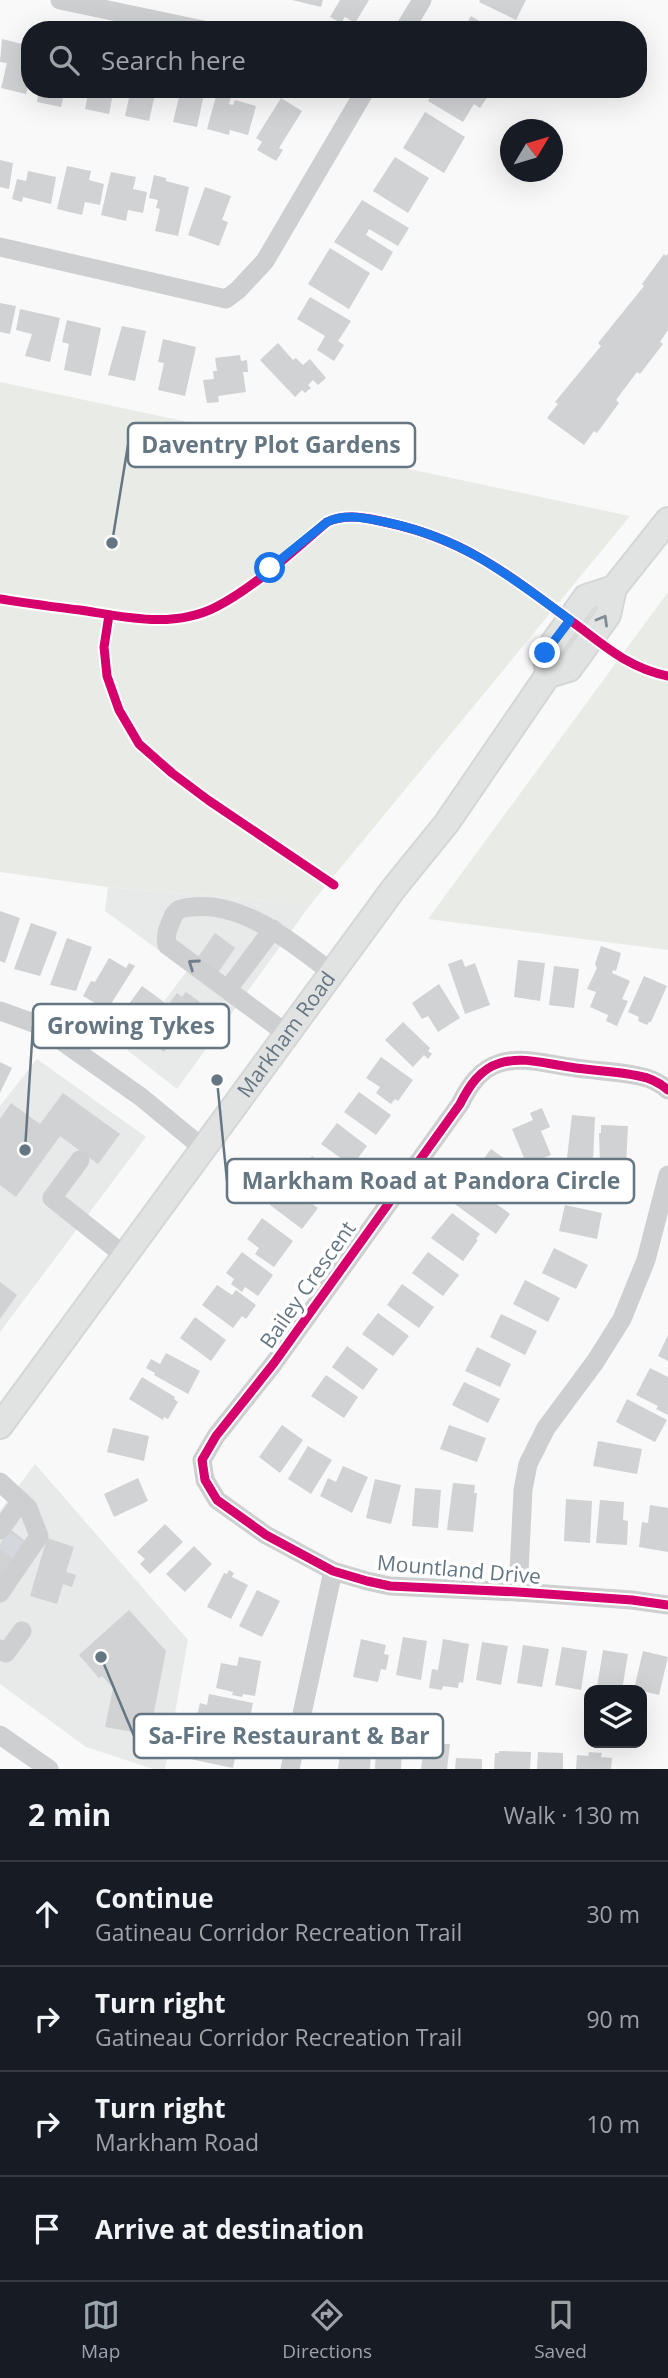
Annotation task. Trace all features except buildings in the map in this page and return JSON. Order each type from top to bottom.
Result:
[{"type":"main road","name":"Markham Road","points":[[0,1426],[394,888],[446,824],[548,676],[545,653],[586,597],[614,588],[668,520]]},
{"type":"street","points":[[60,0],[160,21]]},
{"type":"street","points":[[409,21],[422,0]]},
{"type":"street","points":[[0,247],[226,299],[265,261],[361,98]]},
{"type":"street","points":[[286,1034],[167,945],[166,936],[175,912],[180,909],[212,906],[273,929],[332,973]]},
{"type":"street","points":[[228,989],[273,929]]},
{"type":"street","points":[[0,1011],[38,1025],[141,1097],[204,1149]]},
{"type":"street","name":"Bailey Crescent","points":[[202,1471],[202,1461],[216,1436],[274,1363],[460,1104],[469,1086],[483,1072],[499,1063],[541,1061],[641,1076],[660,1083],[668,1090]]},
{"type":"street","points":[[80,1160],[52,1198],[125,1256]]},
{"type":"street","points":[[518,1592],[523,1490],[528,1464],[546,1428],[595,1362],[622,1318],[646,1260],[668,1175]]},
{"type":"street","name":"Mountland Drive","points":[[202,1471],[217,1500],[266,1535],[333,1571],[390,1586],[518,1592],[668,1605]]},
{"type":"street","points":[[0,1482],[28,1508],[39,1536],[23,1554],[0,1593]]},
{"type":"street","points":[[1,1536],[21,1500]]},
{"type":"street","points":[[290,1769],[333,1571]]},
{"type":"street","points":[[0,1649],[6,1653],[23,1631]]},
{"type":"street","points":[[0,1735],[48,1769]]},
{"type":"shaded area","points":[[0,382],[630,516],[310,905],[108,887],[0,872]]},
{"type":"shaded area","points":[[668,592],[668,950],[428,919]]},
{"type":"shaded area","points":[[108,887],[310,905],[177,1089],[127,1050],[187,971],[105,911]]},
{"type":"shaded area","points":[[37,1059],[146,1137],[0,1332],[0,1106]]},
{"type":"shaded area","points":[[35,1464],[188,1640],[165,1769],[153,1769],[86,1747],[0,1684],[0,1511]]},
{"type":"tunnel","points":[[3,1540],[21,1552]]},
{"type":"cycle path","points":[[0,599],[131,618],[183,618],[200,614],[231,599],[327,522],[350,517],[365,518],[415,530],[462,548],[525,587],[614,653],[639,667],[668,676]]},
{"type":"cycle path","points":[[109,615],[104,647],[107,676],[119,710],[139,744],[208,800],[334,885]]},
{"type":"cycle path","points":[[668,1090],[655,1081],[639,1076],[526,1060],[500,1063],[481,1074],[274,1363],[216,1436],[202,1460],[205,1480],[217,1500],[266,1535],[333,1571],[390,1586],[518,1592],[668,1605]]},
{"type":"place","name":"Daventry Plot Gardens","points":[[112,543]]},
{"type":"place","name":"Markham Road at Pandora Circle","points":[[217,1080]]},
{"type":"place","name":"Growing Tykes","points":[[25,1150]]},
{"type":"place","name":"Sa-Fire Restaurant & Bar","points":[[101,1657]]},
{"type":"route","points":[[270,568],[337,517],[364,518],[415,529],[446,539],[479,556],[527,587],[570,620],[545,653]]}]
